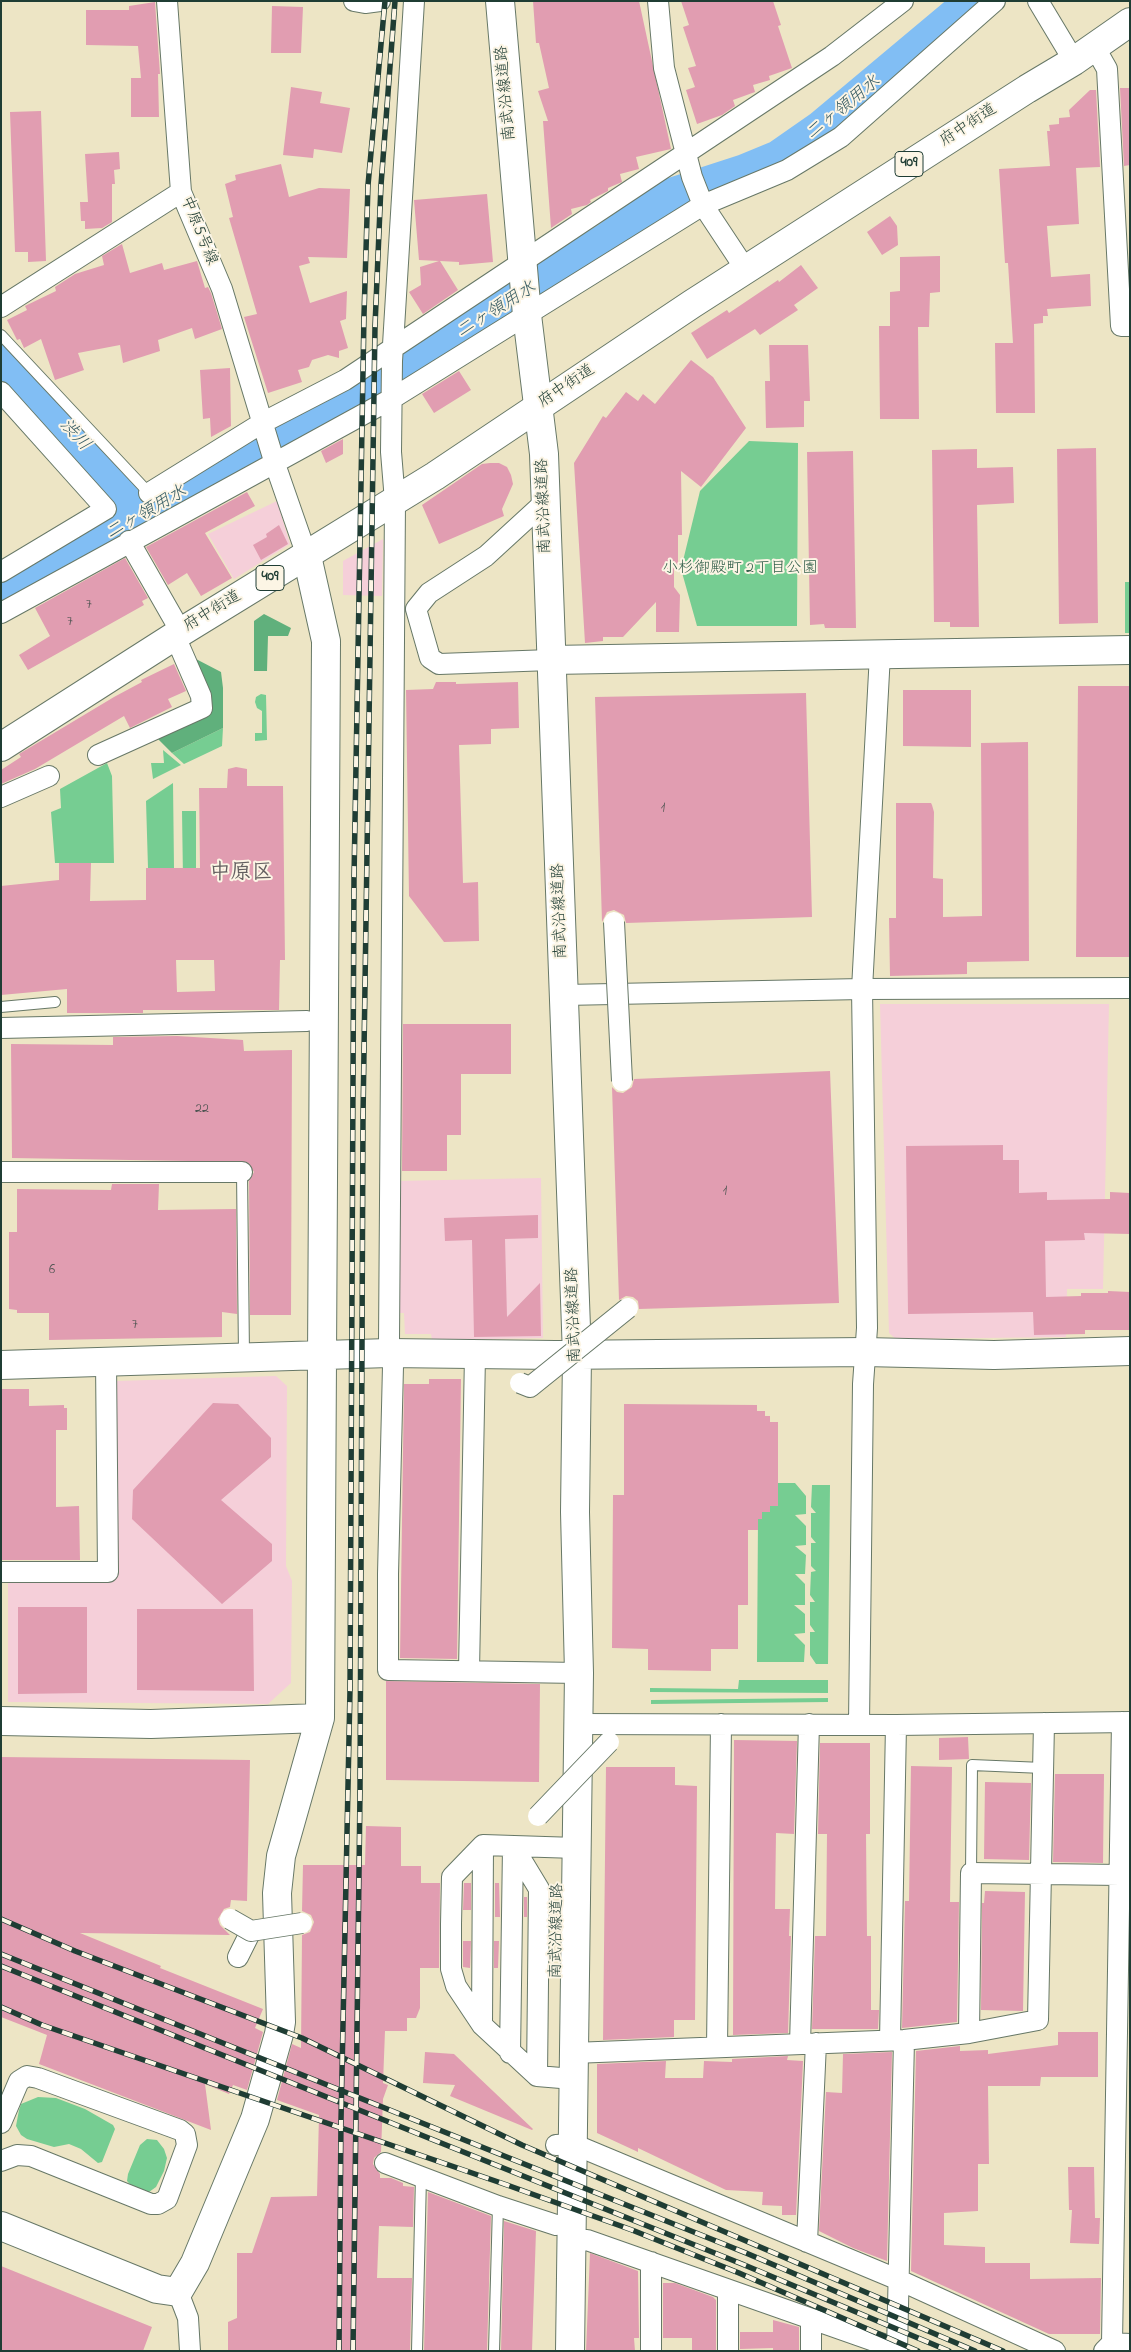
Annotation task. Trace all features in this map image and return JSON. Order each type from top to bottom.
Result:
[{"type":"main road","name":"南武沿線道路","points":[[500,1],[522,269],[544,454],[577,1354],[568,1848],[560,2072],[565,2144],[564,2233],[570,2351]]},
{"type":"main road","name":"府中街道","points":[[1,747],[178,634],[307,556],[485,444],[537,407],[746,270],[1084,54],[1130,22]]},
{"type":"main road","points":[[1,2226],[157,2289],[178,2292],[195,2263],[255,2120],[279,2034],[277,1893],[281,1856],[320,1718],[326,641],[307,556]]},
{"type":"main road","points":[[551,660],[1130,650]]},
{"type":"main road","points":[[1,1364],[389,1353],[865,1352],[994,1355],[1130,1351]]},
{"type":"main road","name":"南武沿線道路","points":[[568,1848],[578,1724],[571,1673]]},
{"type":"main road","points":[[1,1721],[151,1724],[320,1718]]},
{"type":"main road","name":"南武沿線道路","points":[[554,2351],[564,2233]]},
{"type":"street","name":"中原5号線","points":[[167,1],[181,192],[222,289],[275,464],[307,556]]},
{"type":"street","points":[[414,1],[392,355],[392,452],[395,501],[389,1353],[392,1366],[388,1670],[571,1673]]},
{"type":"street","points":[[658,1],[664,68],[692,177],[702,203],[746,270]]},
{"type":"street","points":[[149,493],[262,423],[392,355],[522,269],[686,152],[832,56],[903,1]]},
{"type":"street","points":[[1,613],[129,541],[275,464],[527,313],[702,203],[787,170],[841,136],[995,1]]},
{"type":"street","points":[[1038,1],[1084,54],[1107,69],[1121,326],[1130,326]]},
{"type":"street","points":[[1,308],[181,192]]},
{"type":"street","points":[[1,392],[106,509],[1,572]]},
{"type":"street","points":[[546,501],[486,556],[429,593],[409,609],[430,658],[439,664],[551,660]]},
{"type":"street","points":[[98,754],[202,708],[201,696],[178,634],[129,541]]},
{"type":"street","points":[[859,1724],[865,1352],[862,989],[880,654]]},
{"type":"street","points":[[1,797],[49,776]]},
{"type":"street","points":[[614,922],[622,1081]]},
{"type":"street","points":[[564,996],[862,989],[1130,988]]},
{"type":"street","points":[[1,1028],[307,1021]]},
{"type":"street","points":[[1,1172],[242,1172]]},
{"type":"street","points":[[534,1386],[608,1317],[628,1308]]},
{"type":"street","points":[[469,1671],[475,1354]]},
{"type":"street","points":[[1,1572],[108,1572],[106,1361]]},
{"type":"street","points":[[578,1724],[896,1725],[1126,1722],[1125,1830],[1120,1875],[1124,1947],[1122,2214],[1115,2346]]},
{"type":"street","points":[[568,1848],[483,1845],[452,1877],[451,1969],[456,1986],[482,2026],[510,2053],[560,2072],[717,2047],[897,2040],[969,2033],[1038,2020],[1044,1723]]},
{"type":"street","points":[[717,2047],[721,1724]]},
{"type":"street","points":[[807,2242],[809,1724]]},
{"type":"street","points":[[385,2162],[564,2233],[897,2350],[896,1725]]},
{"type":"street","points":[[538,1816],[609,1742]]},
{"type":"street","points":[[482,2026],[483,1845]]},
{"type":"street","points":[[510,2053],[513,1846]]},
{"type":"street","points":[[513,1846],[539,1889],[560,2072]]},
{"type":"street","points":[[969,2033],[970,1873],[1120,1875]]},
{"type":"street","points":[[230,1919],[251,1931],[302,1923]]},
{"type":"street","points":[[238,1956],[251,1931]]},
{"type":"street","points":[[1,2123],[19,2081],[27,2076],[38,2078],[180,2130],[185,2134],[186,2144],[166,2199],[158,2204],[151,2204],[31,2156],[17,2156],[1,2161]]},
{"type":"street","points":[[565,2144],[898,2280],[1055,2351]]},
{"type":"street","points":[[650,2262],[651,2351]]},
{"type":"street","points":[[728,2290],[728,2351]]},
{"type":"street","points":[[178,2292],[188,2318],[190,2351]]},
{"type":"street","points":[[811,2320],[811,2351]]},
{"type":"lane","points":[[1,335],[149,493]]},
{"type":"lane","points":[[1,1007],[55,1002]]},
{"type":"lane","points":[[242,1172],[244,1357]]},
{"type":"lane","points":[[970,1873],[972,1765],[1043,1768]]},
{"type":"lane","points":[[417,2351],[421,2176]]},
{"type":"lane","points":[[494,2351],[498,2206]]},
{"type":"shaded area","points":[[277,501],[290,544],[234,579],[208,534]]},
{"type":"shaded area","points":[[383,539],[382,596],[343,595],[343,561]]},
{"type":"shaded area","points":[[880,1004],[1109,1004],[1103,1289],[1067,1289],[1066,1337],[896,1339],[889,1333]]},
{"type":"shaded area","points":[[541,1178],[543,1338],[432,1340],[431,1334],[405,1334],[404,1313],[396,1313],[396,1181]]},
{"type":"shaded area","points":[[276,1376],[287,1386],[286,1566],[292,1581],[291,1683],[268,1704],[8,1702],[8,1582],[113,1581],[116,1381]]},
{"type":"green space","name":"小杉御殿町 2丁目公園","points":[[749,441],[798,443],[797,626],[697,626],[681,569],[700,491]]},
{"type":"green space","points":[[1125,582],[1130,582],[1130,633],[1125,633]]},
{"type":"green space","points":[[264,614],[291,628],[288,636],[268,636],[267,671],[254,671],[254,621]]},
{"type":"green space","points":[[196,659],[221,672],[223,728],[172,753],[158,739],[210,715],[209,692]]},
{"type":"green space","points":[[261,694],[266,695],[267,740],[255,741],[255,733],[262,733],[262,711],[257,708],[255,702],[256,697]]},
{"type":"green space","points":[[223,728],[222,746],[184,764],[172,753]]},
{"type":"green space","points":[[163,750],[181,765],[153,779],[151,763],[164,763]]},
{"type":"green space","points":[[107,763],[112,776],[114,863],[55,863],[51,812],[61,808],[60,789]]},
{"type":"green space","points":[[173,783],[174,868],[148,868],[146,801]]},
{"type":"green space","points":[[182,811],[196,811],[196,878],[183,879]]},
{"type":"green space","points":[[778,1483],[795,1483],[806,1496],[806,1514],[795,1515],[806,1526],[806,1545],[795,1546],[806,1555],[805,1574],[795,1574],[805,1584],[805,1605],[794,1605],[805,1614],[805,1633],[794,1634],[805,1645],[804,1662],[757,1662],[758,1519],[762,1518],[762,1512],[770,1512],[770,1506],[778,1506]]},
{"type":"green space","points":[[812,1485],[830,1485],[828,1664],[816,1664],[810,1655],[810,1632],[815,1632],[810,1625],[810,1602],[815,1602],[810,1595],[811,1572],[816,1571],[811,1566],[811,1543],[816,1543],[811,1537],[811,1513],[816,1513],[811,1507]]},
{"type":"green space","points":[[739,1680],[828,1680],[828,1693],[650,1692],[650,1688],[738,1689]]},
{"type":"green space","points":[[828,1698],[828,1702],[651,1704],[651,1700]]},
{"type":"green space","points":[[38,2097],[56,2098],[85,2109],[113,2125],[115,2129],[102,2162],[98,2163],[81,2149],[69,2144],[54,2147],[27,2139],[21,2135],[16,2126],[21,2104]]},
{"type":"green space","points":[[147,2139],[157,2140],[164,2149],[167,2158],[164,2171],[156,2187],[149,2192],[138,2193],[127,2181],[128,2174],[140,2145]]},
{"type":"building","points":[[533,1],[639,1],[671,149],[636,157],[639,169],[620,174],[622,182],[608,188],[608,191],[590,200],[591,202],[587,205],[571,209],[572,214],[551,228],[543,121],[548,121],[538,91],[549,88],[539,43],[536,43]]},
{"type":"building","points":[[681,1],[773,1],[781,25],[778,26],[792,68],[769,76],[770,80],[753,85],[755,92],[733,100],[735,106],[722,115],[697,124],[686,90],[695,87],[688,68],[696,66],[683,27],[689,25]]},
{"type":"building","points":[[155,2],[160,74],[158,74],[159,117],[131,117],[131,78],[141,78],[138,46],[86,45],[86,10],[129,10],[129,6]]},
{"type":"building","points":[[272,6],[303,7],[301,53],[271,53]]},
{"type":"building","points":[[291,87],[322,92],[320,103],[350,108],[342,153],[314,149],[313,158],[283,155]]},
{"type":"building","points":[[1120,88],[1130,88],[1130,165],[1124,166]]},
{"type":"building","points":[[1090,90],[1096,90],[1100,167],[1076,168],[1079,224],[1047,226],[1051,277],[1090,274],[1091,306],[1047,309],[1048,316],[1043,316],[1043,323],[1034,324],[1035,413],[996,413],[995,343],[1013,343],[1008,263],[1005,263],[999,169],[1050,166],[1047,131],[1050,131],[1049,125],[1059,124],[1059,118],[1070,117],[1069,110]]},
{"type":"building","points":[[41,111],[46,261],[28,262],[28,252],[15,252],[10,112]]},
{"type":"building","points":[[119,152],[120,169],[114,170],[115,184],[112,184],[112,222],[102,228],[85,229],[85,221],[81,221],[80,202],[88,202],[85,154]]},
{"type":"building","points":[[281,164],[289,197],[319,188],[350,189],[347,258],[308,257],[310,263],[299,266],[310,303],[347,291],[346,319],[340,321],[348,348],[339,351],[339,358],[328,355],[312,360],[309,367],[298,370],[302,382],[268,393],[244,317],[257,314],[229,218],[233,217],[225,184],[236,180],[235,175]]},
{"type":"building","points":[[487,194],[493,262],[459,265],[459,262],[440,261],[458,290],[423,314],[409,292],[421,285],[420,267],[439,261],[419,260],[414,200]]},
{"type":"building","points":[[890,216],[897,226],[898,245],[882,255],[867,232]]},
{"type":"building","points":[[122,244],[130,273],[162,263],[164,270],[197,261],[205,288],[208,287],[211,293],[222,329],[195,339],[192,328],[158,340],[160,351],[123,363],[120,345],[78,353],[84,370],[55,380],[41,339],[24,348],[20,339],[17,340],[7,320],[27,310],[25,306],[56,291],[55,287],[75,274],[104,265],[102,256]]},
{"type":"building","points":[[940,256],[940,292],[930,293],[929,327],[918,327],[919,419],[880,419],[879,326],[890,326],[890,292],[900,291],[900,257]]},
{"type":"building","points":[[801,265],[818,288],[794,305],[798,310],[760,335],[755,329],[707,359],[691,333],[727,310],[729,313],[778,280],[779,282]]},
{"type":"building","points":[[769,345],[808,345],[810,401],[804,401],[804,427],[766,428],[765,381],[770,381]]},
{"type":"building","points":[[691,360],[713,377],[746,428],[701,487],[681,471],[682,535],[678,535],[678,565],[674,565],[674,587],[680,595],[679,632],[656,632],[656,602],[623,637],[603,637],[603,641],[585,643],[574,463],[603,416],[606,418],[626,392],[638,401],[643,394],[655,404]]},
{"type":"building","points":[[230,368],[231,426],[211,437],[210,418],[203,419],[200,370]]},
{"type":"building","points":[[459,371],[471,390],[434,413],[422,394]]},
{"type":"building","points":[[343,439],[343,454],[326,463],[321,451]]},
{"type":"building","points":[[1096,448],[1098,623],[1059,624],[1057,449]]},
{"type":"building","points":[[977,449],[977,468],[1013,467],[1014,503],[977,505],[979,627],[950,627],[950,622],[934,622],[932,450]]},
{"type":"building","points":[[853,451],[856,628],[825,628],[824,624],[810,625],[807,452]]},
{"type":"building","points":[[499,463],[507,467],[511,475],[513,484],[502,509],[504,516],[439,544],[422,505],[482,464]]},
{"type":"building","points":[[247,492],[255,506],[205,533],[232,578],[201,596],[187,573],[168,585],[146,547]]},
{"type":"building","points":[[279,525],[288,544],[261,560],[253,545],[267,537],[266,534]]},
{"type":"building","points":[[125,558],[148,598],[142,601],[144,605],[28,670],[19,655],[50,636],[35,608]]},
{"type":"building","points":[[174,664],[186,691],[168,699],[172,707],[130,728],[124,716],[35,769],[1,784],[1,770],[21,757],[19,754],[142,682],[141,680]]},
{"type":"building","points":[[436,682],[456,682],[456,684],[518,682],[519,728],[491,729],[491,744],[459,745],[463,883],[478,882],[479,941],[444,942],[409,896],[406,690],[433,689]]},
{"type":"building","points":[[1078,686],[1130,686],[1130,957],[1076,957]]},
{"type":"building","points":[[903,690],[971,690],[971,747],[903,746]]},
{"type":"building","points":[[806,693],[812,917],[626,923],[624,915],[614,910],[607,912],[602,922],[595,697]]},
{"type":"building","points":[[1028,742],[1029,961],[967,962],[967,974],[890,976],[889,918],[896,918],[896,803],[931,803],[932,805],[934,812],[933,878],[943,879],[943,917],[982,916],[981,743]]},
{"type":"building","points":[[236,767],[247,769],[247,786],[283,786],[285,960],[280,960],[279,1010],[143,1010],[143,1013],[67,1013],[67,989],[1,995],[1,886],[59,880],[59,863],[91,863],[90,901],[146,900],[146,868],[200,868],[199,788],[227,788],[228,769]],"holes":[[[176,960],[214,960],[215,991],[177,992]]]},
{"type":"building","points":[[403,1024],[511,1024],[511,1074],[461,1074],[461,1135],[447,1135],[447,1171],[402,1171]]},
{"type":"building","points":[[177,1036],[243,1040],[244,1051],[292,1050],[291,1315],[250,1315],[249,1181],[254,1172],[247,1162],[12,1158],[11,1044],[113,1045],[113,1037]]},
{"type":"building","points":[[830,1071],[839,1303],[639,1309],[638,1301],[633,1297],[626,1296],[619,1300],[612,1087],[617,1092],[623,1093],[632,1087],[634,1079]]},
{"type":"building","points":[[1003,1145],[1003,1160],[1019,1160],[1019,1193],[1047,1192],[1047,1200],[1110,1199],[1110,1192],[1130,1193],[1130,1234],[1084,1233],[1085,1240],[1045,1241],[1046,1297],[1081,1296],[1081,1293],[1108,1293],[1108,1291],[1130,1292],[1130,1330],[1085,1330],[1085,1334],[1034,1335],[1033,1312],[908,1314],[906,1146]]},
{"type":"building","points":[[112,1184],[159,1184],[158,1210],[236,1209],[237,1314],[222,1312],[222,1337],[49,1340],[49,1313],[17,1313],[17,1310],[9,1309],[9,1232],[17,1232],[17,1189],[111,1190]]},
{"type":"building","points":[[538,1215],[538,1238],[505,1239],[507,1317],[540,1283],[541,1336],[474,1337],[472,1240],[445,1241],[444,1218]]},
{"type":"building","points":[[429,1379],[461,1379],[457,1659],[400,1658],[404,1384],[429,1384]]},
{"type":"building","points":[[1,1389],[29,1389],[29,1406],[64,1405],[64,1408],[67,1408],[67,1430],[56,1430],[56,1507],[79,1506],[80,1560],[1,1560]]},
{"type":"building","points":[[213,1403],[238,1404],[271,1438],[271,1457],[221,1500],[272,1544],[272,1561],[222,1604],[132,1519],[133,1490]]},
{"type":"building","points":[[624,1404],[757,1405],[757,1411],[765,1411],[765,1416],[770,1416],[770,1422],[778,1422],[778,1506],[770,1506],[770,1512],[762,1512],[762,1519],[758,1519],[758,1530],[748,1530],[748,1605],[738,1605],[738,1649],[711,1649],[711,1671],[648,1670],[648,1649],[612,1648],[613,1495],[624,1495]]},
{"type":"building","points":[[18,1607],[87,1607],[87,1693],[18,1694]]},
{"type":"building","points":[[137,1609],[253,1609],[254,1691],[137,1690]]},
{"type":"building","points":[[386,1681],[540,1684],[539,1782],[386,1780]]},
{"type":"building","points":[[968,1737],[969,1759],[939,1760],[939,1738]]},
{"type":"building","points":[[734,1740],[797,1741],[794,1834],[776,1833],[775,1909],[790,1909],[788,2033],[733,2035]]},
{"type":"building","points":[[820,1743],[870,1743],[870,1834],[866,1834],[867,1936],[871,1936],[871,2010],[879,2010],[878,2029],[812,2029],[815,1936],[826,1936],[827,1834],[818,1834]]},
{"type":"building","points":[[1,1757],[250,1760],[247,1901],[231,1900],[230,1907],[224,1909],[218,1919],[220,1925],[230,1935],[80,1933],[161,1966],[160,1968],[263,2009],[255,2028],[263,2032],[247,2090],[233,2085],[229,2094],[205,2084],[211,2130],[39,2064],[47,2035],[1,2017]]},
{"type":"building","points":[[911,1766],[952,1767],[950,1902],[959,1902],[957,2022],[902,2028],[905,1901],[909,1901]]},
{"type":"building","points":[[606,1767],[675,1767],[675,1785],[697,1786],[695,2020],[674,2020],[674,2037],[603,2040]]},
{"type":"building","points":[[1055,1774],[1104,1774],[1103,1863],[1053,1862]]},
{"type":"building","points":[[985,1782],[1031,1783],[1029,1860],[984,1859]]},
{"type":"building","points":[[366,1826],[401,1827],[401,1866],[421,1866],[421,1883],[440,1883],[439,1968],[420,1968],[420,2008],[416,2018],[407,2018],[407,2031],[385,2031],[383,2083],[388,2085],[383,2099],[381,2152],[374,2158],[373,2164],[380,2174],[380,2178],[391,2178],[403,2183],[403,2186],[414,2187],[413,2227],[379,2226],[377,2278],[412,2278],[410,2351],[228,2351],[228,2322],[237,2318],[237,2253],[252,2253],[271,2197],[317,2196],[319,2115],[277,2100],[292,2044],[301,2048],[302,1935],[310,1932],[314,1922],[311,1915],[302,1911],[303,1865],[365,1865]]},
{"type":"building","points":[[464,1883],[471,1883],[471,1910],[463,1910]]},
{"type":"building","points":[[495,1883],[499,1883],[500,1917],[495,1917]]},
{"type":"building","points":[[985,1891],[1025,1892],[1023,2011],[981,2010],[982,1903],[984,1903]]},
{"type":"building","points":[[524,1897],[527,1897],[527,1917],[524,1917]]},
{"type":"building","points":[[463,1941],[471,1941],[470,1968],[463,1967]]},
{"type":"building","points":[[494,1941],[499,1941],[498,1968],[494,1968]]},
{"type":"building","points":[[1058,2032],[1098,2032],[1098,2077],[1041,2077],[1040,2086],[988,2086],[989,2164],[978,2164],[978,2211],[944,2213],[944,2245],[985,2247],[985,2263],[1030,2263],[1030,2279],[1101,2278],[1100,2334],[1049,2334],[911,2271],[916,2051],[960,2046],[960,2051],[988,2050],[988,2054],[1058,2045]]},
{"type":"building","points":[[425,2052],[454,2054],[533,2129],[450,2096],[455,2085],[423,2083]]},
{"type":"building","points":[[892,2052],[887,2261],[853,2248],[819,2231],[826,2092],[842,2093],[843,2054]]},
{"type":"building","points":[[788,2056],[787,2060],[803,2061],[796,2215],[782,2215],[782,2206],[762,2205],[763,2192],[726,2190],[638,2148],[638,2152],[597,2133],[597,2064],[666,2061],[665,2078],[703,2078],[704,2061],[732,2062],[732,2059]]},
{"type":"building","points":[[1068,2167],[1094,2167],[1095,2218],[1100,2218],[1099,2244],[1070,2243],[1072,2210],[1069,2210]]},
{"type":"building","points":[[428,2192],[491,2216],[487,2351],[424,2351]]},
{"type":"building","points":[[504,2221],[536,2231],[532,2351],[501,2351]]},
{"type":"building","points":[[590,2253],[638,2271],[639,2338],[634,2338],[635,2351],[586,2351]]},
{"type":"building","points":[[1,2266],[152,2327],[143,2351],[1,2351]]},
{"type":"building","points":[[663,2283],[675,2283],[713,2297],[716,2300],[716,2351],[692,2351],[692,2338],[663,2338]]},
{"type":"building","points":[[773,2320],[799,2327],[799,2351],[773,2351],[773,2348],[740,2349],[740,2332],[773,2332]]},
{"type":"waterway","name":"二ヶ領用水","points":[[1,601],[147,513],[392,377],[608,241],[671,197],[745,173],[779,159],[822,129],[975,1]]},
{"type":"waterway","name":"渋川","points":[[1,358],[147,513]]},
{"type":"railway","points":[[339,2351],[341,2120],[350,1690],[354,878],[364,315],[368,185],[385,1]]},
{"type":"railway","points":[[353,2351],[360,1792],[363,1117],[375,326],[381,185],[395,1]]},
{"type":"railway","points":[[1,1919],[75,1951],[302,2038],[522,2145],[1003,2351]]},
{"type":"railway","points":[[1,1954],[746,2253],[975,2351]]},
{"type":"railway","points":[[1,1966],[742,2264],[949,2351]]},
{"type":"railway","points":[[1,2007],[42,2025],[632,2230],[739,2273],[918,2351]]},
{"type":"district","name":"中原区","points":[[241,875]]}]
